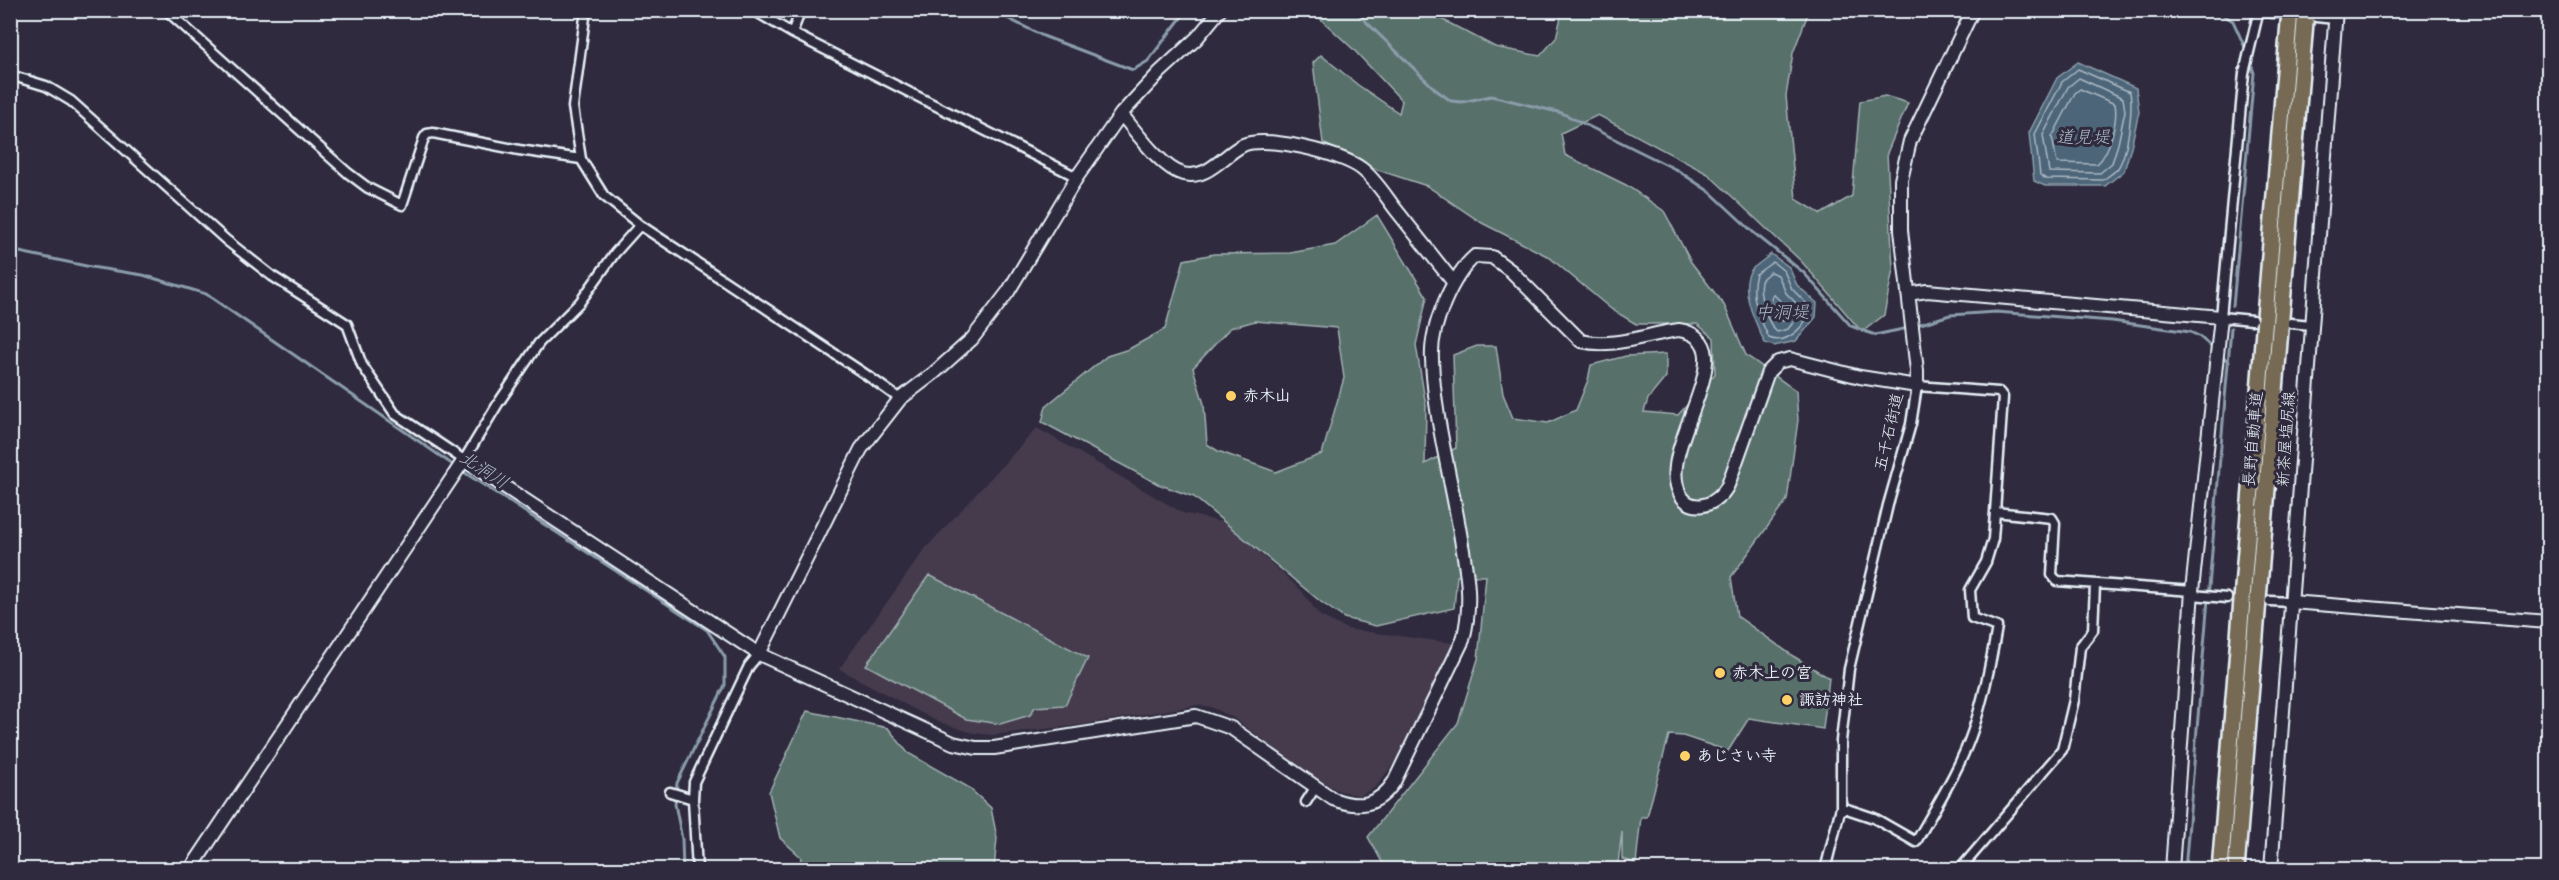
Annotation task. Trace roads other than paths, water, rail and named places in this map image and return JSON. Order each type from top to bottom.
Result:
[{"type":"highway","name":"長野自動車道","points":[[2220,870],[2283,12]]},
{"type":"highway","name":"長野自動車道","points":[[2236,870],[2311,14]]},
{"type":"street","points":[[166,10],[341,167],[368,188],[402,204],[427,134],[434,133],[519,150],[581,159]]},
{"type":"street","points":[[586,10],[573,107],[581,159],[604,196],[640,225],[900,399]]},
{"type":"street","points":[[753,10],[792,33],[1077,177]]},
{"type":"street","points":[[792,33],[801,10]]},
{"type":"street","points":[[697,870],[694,782],[749,666],[759,654],[861,448],[900,399],[972,339],[1008,292],[1077,177],[1121,114],[1159,73],[1197,38],[1220,10]]},
{"type":"street","name":"五千石街道","points":[[1825,870],[1840,807],[1840,741],[1849,669],[1888,505],[1911,424],[1917,386],[1900,199],[1904,162],[1910,141],[1973,10]]},
{"type":"street","points":[[2172,870],[2216,359],[2246,64],[2259,11],[2283,12]]},
{"type":"street","points":[[2311,14],[2336,15]]},
{"type":"street","name":"新茶屋塩尻線","points":[[2271,870],[2336,15]]},
{"type":"street","points":[[10,75],[46,86],[71,101],[226,240],[272,276],[347,324],[362,365],[395,414],[759,654],[953,743],[976,748],[994,748],[1196,716],[1231,728],[1334,799],[1361,806],[1379,799],[1387,792],[1463,640],[1469,617],[1468,579],[1431,357],[1438,320],[1454,283],[1463,267],[1475,256],[1492,257],[1511,272],[1581,341],[1612,344],[1678,330],[1697,337],[1703,345],[1705,364],[1680,449],[1676,480],[1682,496],[1700,506],[1718,500],[1724,494],[1768,372],[1778,362],[1790,359],[1804,361],[1860,377],[1917,386],[1999,392],[2003,397],[1993,539],[1986,562],[1970,590],[1972,618],[1997,627],[1972,733],[1916,842],[1874,818],[1840,807]]},
{"type":"street","points":[[1121,114],[1166,164],[1193,176],[1208,170],[1243,146],[1258,141],[1309,148],[1347,160],[1362,169],[1377,185],[1454,283]]},
{"type":"street","points":[[190,870],[464,460],[539,342],[580,302],[615,253],[640,225]]},
{"type":"street","points":[[1908,294],[1926,291],[2252,320]]},
{"type":"street","points":[[2291,323],[2311,325]]},
{"type":"street","points":[[1995,512],[2052,518],[2055,523],[2052,575],[2057,581],[2227,598]]},
{"type":"street","points":[[1961,868],[2062,750],[2074,700],[2080,647],[2093,630],[2095,585]]},
{"type":"street","points":[[2270,601],[2548,622]]},
{"type":"street","points":[[1306,802],[1315,788]]},
{"type":"street","points":[[670,792],[693,799]]},
{"type":"water","name":"道見堤","points":[[2078,62],[2136,88],[2139,112],[2131,147],[2124,171],[2105,186],[2045,186],[2034,181],[2029,133],[2057,78]]},
{"type":"water","name":"中洞堤","points":[[1771,254],[1789,267],[1797,285],[1817,303],[1816,317],[1796,341],[1774,346],[1765,343],[1747,296],[1748,277],[1752,269]]},
{"type":"waterway","points":[[991,10],[1043,36],[1133,70],[1148,61],[1187,10]]},
{"type":"waterway","points":[[1354,10],[1436,90],[1451,101],[1462,102],[1491,96],[1562,113],[1677,170],[1710,192],[1754,233],[1804,273],[1851,326],[1875,335],[1908,328]]},
{"type":"waterway","points":[[2215,10],[2233,21],[2247,52]]},
{"type":"waterway","points":[[2233,306],[2254,73],[2250,61]]},
{"type":"waterway","name":"北洞川","points":[[10,250],[143,275],[206,294],[456,467]]},
{"type":"waterway","points":[[1914,326],[1950,315],[1996,312],[2112,321],[2190,332],[2199,336],[2214,349]]},
{"type":"waterway","points":[[2185,870],[2231,328]]},
{"type":"waterway","points":[[2221,355],[2229,362]]},
{"type":"waterway","name":"北洞川","points":[[462,471],[707,630],[725,657],[725,685],[677,783],[675,804],[682,839],[683,870]]},
{"type":"place","name":"赤木山","points":[[1231,396]]},
{"type":"place","name":"赤木上の宮","points":[[1720,673]]},
{"type":"place","name":"諏訪神社","points":[[1787,700]]},
{"type":"place","name":"あじさい寺","points":[[1685,756]]}]
